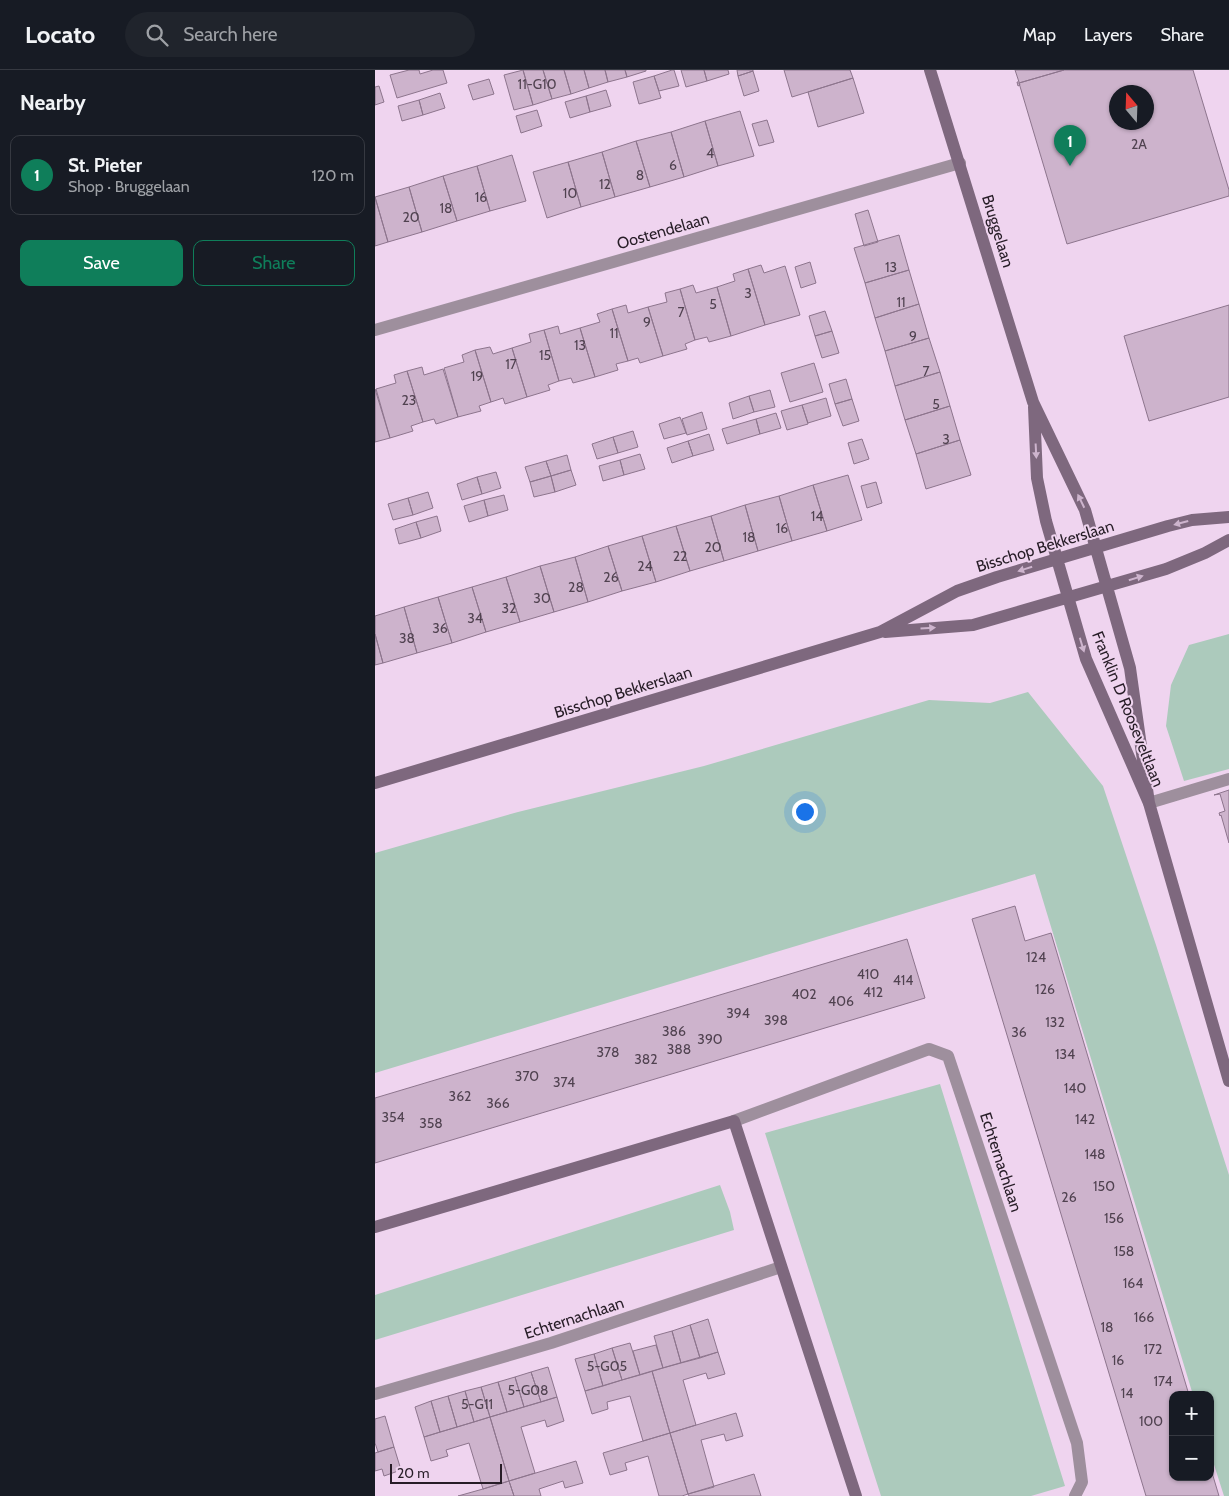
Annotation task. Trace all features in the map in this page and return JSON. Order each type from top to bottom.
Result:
[{"type":"main road","name":"Bruggelaan","points":[[930,70],[1033,402],[1085,510],[1096,548]]},
{"type":"main road","name":"Bruggelaan","points":[[1033,402],[1037,478],[1057,559]]},
{"type":"main road","name":"Bisschop Bekkerslaan","points":[[375,783],[880,632],[957,591],[1057,559],[1191,520],[1229,517]]},
{"type":"main road","name":"Bisschop Bekkerslaan","points":[[880,632],[973,625],[1166,569],[1205,553],[1229,540]]},
{"type":"main road","name":"Franklin D Rooseveltlaan","points":[[1096,548],[1130,668],[1149,803]]},
{"type":"main road","name":"Franklin D Rooseveltlaan","points":[[1057,559],[1086,659],[1149,803],[1229,1081]]},
{"type":"main road","name":"Echternachlaan","points":[[375,1227],[734,1121]]},
{"type":"main road","points":[[734,1121],[856,1496]]},
{"type":"street","name":"Oostendelaan","points":[[375,330],[959,163]]},
{"type":"street","points":[[1149,803],[1229,779]]},
{"type":"street","name":"Echternachlaan","points":[[734,1121],[929,1049],[948,1056],[1077,1443],[1082,1482],[1075,1496]]},
{"type":"street","name":"Echternachlaan","points":[[375,1394],[551,1343],[781,1267]]},
{"type":"green space","points":[[1229,634],[1229,769],[1184,781],[1166,726],[1171,685],[1189,645]]},
{"type":"green space","points":[[1028,692],[1103,786],[1229,1175],[1229,1496],[1224,1496],[1214,1465],[1214,1391],[1192,1391],[1035,874],[375,1073],[375,853],[518,812],[704,766],[929,700],[990,703]]},
{"type":"green space","points":[[940,1084],[1065,1486],[1031,1496],[881,1496],[765,1133]]},
{"type":"green space","points":[[720,1185],[730,1212],[734,1230],[375,1340],[375,1295]]},
{"type":"building","points":[[409,70],[419,70],[420,74],[433,70],[443,70],[447,83],[397,98],[390,75]]},
{"type":"building","points":[[523,70],[533,105],[514,110],[504,75]]},
{"type":"building","points":[[523,70],[543,70],[552,99],[533,105]]},
{"type":"building","points":[[543,70],[564,70],[571,94],[552,99]]},
{"type":"building","points":[[564,70],[584,70],[589,88],[571,94]]},
{"type":"building","points":[[584,70],[605,70],[608,82],[589,88]]},
{"type":"building","points":[[605,70],[625,70],[627,77],[608,82]]},
{"type":"building","points":[[625,70],[646,70],[646,71],[627,77]]},
{"type":"building","points":[[674,70],[679,86],[659,91],[654,76]]},
{"type":"building","points":[[681,70],[704,70],[707,81],[686,87]]},
{"type":"building","points":[[704,70],[728,70],[729,74],[707,81]]},
{"type":"building","points":[[737,70],[753,70],[753,71],[738,76]]},
{"type":"building","points":[[784,70],[850,70],[853,78],[792,97]]},
{"type":"building","points":[[1015,70],[1064,70],[1019,83],[1020,85],[1018,86],[1017,82],[1019,82]]},
{"type":"building","points":[[1064,70],[1193,70],[1229,190],[1229,196],[1067,244],[1019,83]]},
{"type":"building","points":[[753,71],[759,91],[744,96],[738,76]]},
{"type":"building","points":[[654,76],[661,98],[639,104],[633,82]]},
{"type":"building","points":[[853,78],[864,113],[818,127],[808,92]]},
{"type":"building","points":[[489,79],[494,94],[473,100],[468,85]]},
{"type":"building","points":[[379,86],[384,102],[375,105],[375,87]]},
{"type":"building","points":[[606,90],[611,106],[590,112],[586,96]]},
{"type":"building","points":[[440,93],[445,108],[423,115],[419,100]]},
{"type":"building","points":[[586,96],[590,112],[570,118],[565,102]]},
{"type":"building","points":[[419,100],[423,115],[402,121],[398,106]]},
{"type":"building","points":[[537,110],[542,126],[521,133],[516,116]]},
{"type":"building","points":[[740,111],[754,156],[718,166],[705,121]]},
{"type":"building","points":[[767,120],[774,142],[759,146],[752,124]]},
{"type":"building","points":[[705,121],[718,166],[684,177],[671,132]]},
{"type":"building","points":[[671,132],[684,177],[650,187],[636,141]]},
{"type":"building","points":[[636,141],[650,187],[615,197],[602,152]]},
{"type":"building","points":[[602,152],[615,197],[581,207],[568,162]]},
{"type":"building","points":[[512,155],[526,201],[490,211],[477,166]]},
{"type":"building","points":[[568,162],[581,207],[547,218],[533,172]]},
{"type":"building","points":[[477,166],[490,211],[457,221],[443,176]]},
{"type":"building","points":[[443,176],[457,221],[422,232],[409,187]]},
{"type":"building","points":[[409,187],[422,232],[388,242],[375,197]]},
{"type":"building","points":[[375,197],[388,242],[375,246]]},
{"type":"building","points":[[868,210],[878,242],[864,246],[855,214]]},
{"type":"building","points":[[899,235],[909,270],[865,283],[854,248]]},
{"type":"building","points":[[810,262],[816,283],[801,288],[795,267]]},
{"type":"building","points":[[761,265],[764,273],[785,266],[800,315],[765,325],[748,269]]},
{"type":"building","points":[[748,269],[765,325],[731,336],[717,287],[735,281],[733,274]]},
{"type":"building","points":[[909,270],[919,304],[875,318],[865,283]]},
{"type":"building","points":[[693,285],[696,293],[717,287],[731,336],[709,342],[707,337],[695,340],[680,289]]},
{"type":"building","points":[[680,289],[695,340],[685,344],[687,349],[663,356],[648,307],[667,302],[665,293]]},
{"type":"building","points":[[919,304],[929,338],[885,351],[875,318]]},
{"type":"building","points":[[626,305],[628,313],[648,307],[663,356],[640,363],[638,358],[628,361],[612,309]]},
{"type":"building","points":[[1229,305],[1229,397],[1149,421],[1124,336]]},
{"type":"building","points":[[612,309],[628,361],[616,364],[618,370],[595,377],[580,328],[600,322],[597,314]]},
{"type":"building","points":[[825,311],[832,331],[815,336],[809,316]]},
{"type":"building","points":[[558,326],[560,334],[580,328],[595,377],[573,383],[571,378],[559,381],[544,330]]},
{"type":"building","points":[[544,330],[559,381],[548,385],[550,390],[527,397],[512,348],[531,342],[529,334]]},
{"type":"building","points":[[832,331],[839,353],[822,358],[815,336]]},
{"type":"building","points":[[929,338],[940,372],[895,386],[885,351]]},
{"type":"building","points":[[490,347],[493,354],[512,348],[527,397],[505,404],[503,398],[491,402],[475,350]]},
{"type":"building","points":[[475,350],[491,402],[479,406],[481,411],[458,417],[444,368],[464,362],[462,355]]},
{"type":"building","points":[[814,363],[823,392],[790,402],[781,373]]},
{"type":"building","points":[[422,367],[424,375],[443,369],[458,417],[436,424],[434,419],[423,422],[407,371]]},
{"type":"building","points":[[407,371],[423,422],[411,426],[413,431],[390,438],[376,389],[396,383],[394,375]]},
{"type":"building","points":[[940,372],[950,406],[905,420],[895,386]]},
{"type":"building","points":[[846,379],[852,399],[835,404],[829,384]]},
{"type":"building","points":[[375,389],[390,438],[375,442]]},
{"type":"building","points":[[770,390],[775,407],[754,412],[749,396]]},
{"type":"building","points":[[749,396],[754,412],[733,419],[729,403]]},
{"type":"building","points":[[826,398],[831,416],[808,423],[802,405]]},
{"type":"building","points":[[852,399],[859,421],[843,426],[835,404]]},
{"type":"building","points":[[802,405],[808,424],[787,430],[781,411]]},
{"type":"building","points":[[950,406],[960,440],[916,454],[905,420]]},
{"type":"building","points":[[702,412],[707,429],[687,435],[682,419]]},
{"type":"building","points":[[776,413],[781,428],[760,434],[756,419]]},
{"type":"building","points":[[680,417],[686,433],[664,439],[659,424]]},
{"type":"building","points":[[756,419],[760,434],[727,444],[722,429]]},
{"type":"building","points":[[633,431],[638,447],[618,453],[613,437]]},
{"type":"building","points":[[709,434],[714,450],[693,456],[688,441]]},
{"type":"building","points":[[613,437],[618,453],[597,459],[592,444]]},
{"type":"building","points":[[862,439],[869,459],[854,464],[848,443]]},
{"type":"building","points":[[960,440],[971,475],[926,489],[916,454]]},
{"type":"building","points":[[688,441],[693,456],[672,463],[667,448]]},
{"type":"building","points":[[640,454],[645,469],[624,475],[620,460]]},
{"type":"building","points":[[567,455],[571,470],[551,476],[546,461]]},
{"type":"building","points":[[620,460],[624,475],[603,481],[599,466]]},
{"type":"building","points":[[546,461],[551,476],[530,482],[525,467]]},
{"type":"building","points":[[571,470],[576,485],[555,492],[551,476]]},
{"type":"building","points":[[496,472],[501,488],[482,494],[477,477]]},
{"type":"building","points":[[848,475],[862,520],[827,531],[813,485]]},
{"type":"building","points":[[551,476],[555,492],[534,497],[530,482]]},
{"type":"building","points":[[477,477],[482,494],[462,500],[457,484]]},
{"type":"building","points":[[876,482],[882,503],[867,508],[861,486]]},
{"type":"building","points":[[813,485],[827,531],[792,541],[779,496]]},
{"type":"building","points":[[428,492],[433,508],[413,515],[408,498]]},
{"type":"building","points":[[504,495],[508,510],[488,516],[484,500]]},
{"type":"building","points":[[779,496],[792,541],[758,551],[745,505]]},
{"type":"building","points":[[408,498],[413,515],[393,520],[388,504]]},
{"type":"building","points":[[484,500],[488,516],[469,522],[464,506]]},
{"type":"building","points":[[745,505],[758,551],[724,561],[711,516]]},
{"type":"building","points":[[437,516],[441,531],[421,538],[416,522]]},
{"type":"building","points":[[711,516],[724,561],[690,571],[676,526]]},
{"type":"building","points":[[416,522],[421,538],[399,544],[395,529]]},
{"type":"building","points":[[676,526],[690,571],[656,582],[642,536]]},
{"type":"building","points":[[642,536],[656,582],[622,591],[608,546]]},
{"type":"building","points":[[608,546],[622,591],[588,602],[575,557]]},
{"type":"building","points":[[575,557],[588,602],[554,612],[540,566]]},
{"type":"building","points":[[540,566],[554,612],[520,622],[506,577]]},
{"type":"building","points":[[506,577],[520,622],[486,632],[472,587]]},
{"type":"building","points":[[472,587],[486,632],[452,643],[438,597]]},
{"type":"building","points":[[438,597],[452,643],[417,653],[404,607]]},
{"type":"building","points":[[404,607],[417,653],[383,663],[375,634],[375,616]]},
{"type":"building","points":[[375,634],[383,663],[375,665]]},
{"type":"building","points":[[1229,790],[1229,843],[1219,813],[1225,811],[1220,794],[1214,795]]},
{"type":"building","points":[[1015,906],[1025,941],[1051,933],[1188,1391],[1169,1391],[1169,1481],[1214,1481],[1214,1479],[1219,1496],[1146,1496],[972,919]]},
{"type":"building","points":[[907,939],[925,998],[375,1163],[375,1098]]},
{"type":"building","points":[[708,1319],[718,1352],[700,1358],[690,1325]]},
{"type":"building","points":[[690,1325],[700,1358],[681,1363],[672,1331]]},
{"type":"building","points":[[672,1331],[681,1363],[663,1368],[654,1336]]},
{"type":"building","points":[[630,1343],[640,1375],[622,1380],[612,1348]]},
{"type":"building","points":[[656,1345],[663,1368],[640,1375],[633,1351]]},
{"type":"building","points":[[612,1348],[622,1380],[603,1386],[594,1354]]},
{"type":"building","points":[[718,1352],[725,1374],[708,1379],[706,1373],[683,1380],[696,1425],[670,1433],[652,1371]]},
{"type":"building","points":[[594,1354],[603,1386],[585,1391],[575,1359]]},
{"type":"building","points":[[548,1367],[557,1397],[541,1402],[531,1372]]},
{"type":"building","points":[[652,1371],[670,1433],[643,1441],[630,1396],[607,1402],[608,1409],[592,1414],[585,1391]]},
{"type":"building","points":[[531,1372],[541,1402],[524,1407],[515,1377]]},
{"type":"building","points":[[515,1377],[524,1407],[507,1412],[498,1382]]},
{"type":"building","points":[[498,1382],[507,1412],[490,1417],[481,1387]]},
{"type":"building","points":[[481,1387],[490,1417],[474,1422],[465,1391]]},
{"type":"building","points":[[465,1391],[474,1422],[457,1427],[448,1396]]},
{"type":"building","points":[[448,1396],[457,1427],[440,1432],[431,1401]]},
{"type":"building","points":[[557,1397],[564,1421],[547,1427],[545,1420],[521,1427],[535,1473],[509,1481],[490,1417]]},
{"type":"building","points":[[431,1401],[440,1432],[424,1437],[415,1407]]},
{"type":"building","points":[[736,1413],[743,1436],[726,1441],[724,1434],[701,1440],[714,1487],[688,1494],[670,1433]]},
{"type":"building","points":[[385,1416],[394,1447],[378,1452],[375,1443],[375,1419]]},
{"type":"building","points":[[490,1417],[509,1481],[483,1489],[469,1443],[446,1450],[448,1456],[431,1461],[424,1437]]},
{"type":"building","points":[[670,1433],[688,1494],[682,1496],[659,1496],[648,1456],[625,1463],[627,1470],[610,1475],[603,1453]]},
{"type":"building","points":[[394,1447],[401,1470],[384,1476],[382,1469],[375,1471],[375,1453]]},
{"type":"building","points":[[576,1461],[583,1483],[565,1488],[563,1481],[539,1489],[541,1496],[514,1496],[509,1481]]},
{"type":"building","points":[[754,1474],[761,1496],[689,1496],[688,1494]]},
{"type":"building","points":[[509,1481],[514,1496],[458,1496],[483,1489]]},
{"type":"place","name":"St. Pieter","points":[[1070,166]]}]
